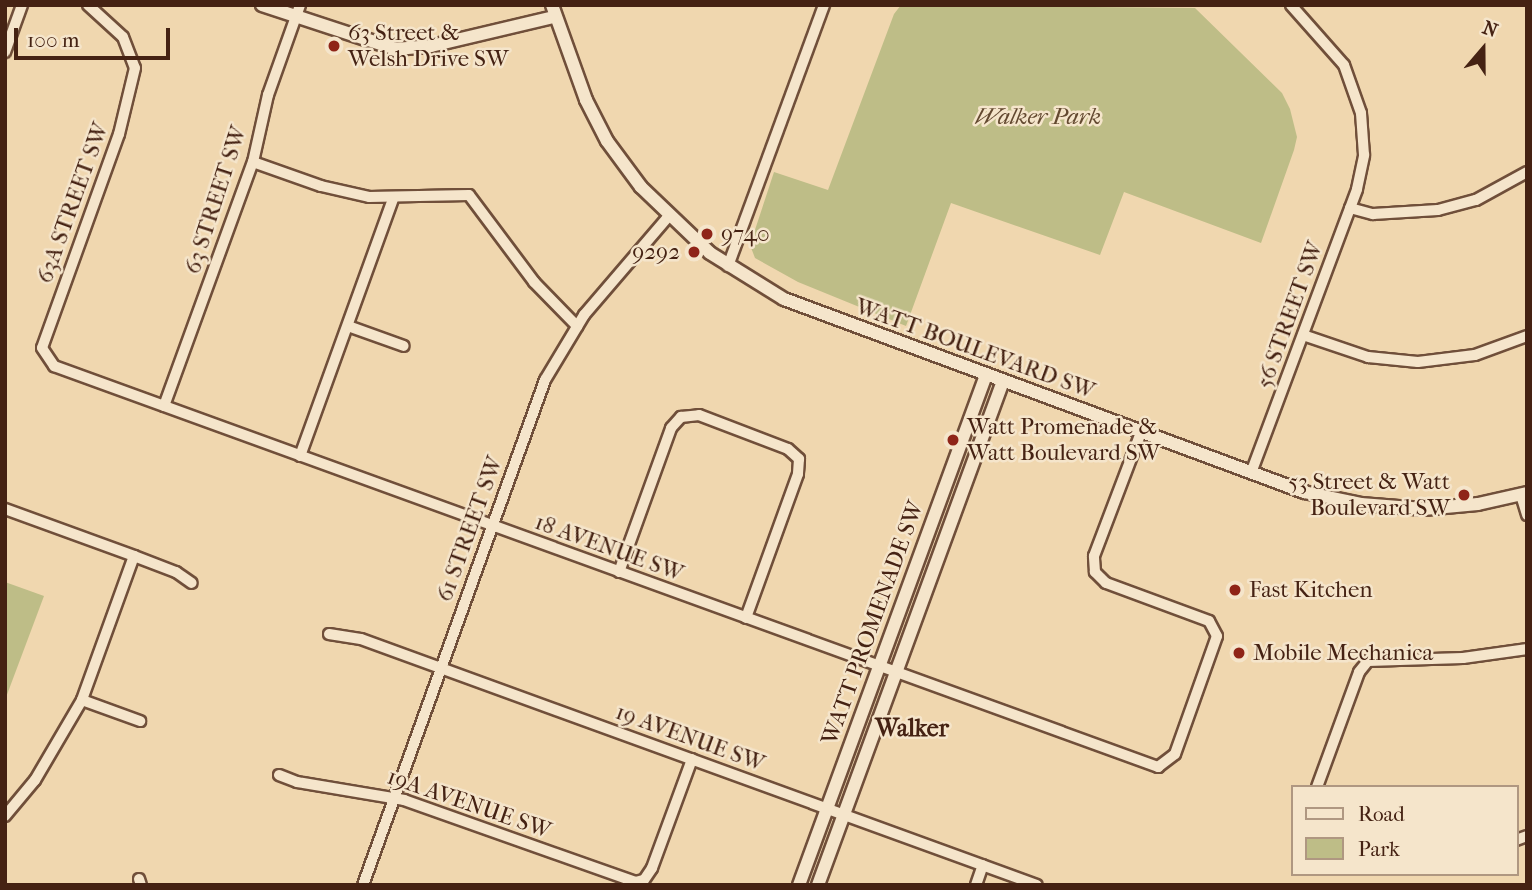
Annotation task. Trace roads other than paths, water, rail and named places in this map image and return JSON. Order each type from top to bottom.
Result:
[{"type":"street","points":[[5,52],[22,5]]},
{"type":"street","name":"63A STREET SW","points":[[43,356],[43,343],[119,134],[135,60],[118,32],[88,5]]},
{"type":"street","points":[[262,5],[297,11],[380,47],[412,49],[553,11]]},
{"type":"street","points":[[728,266],[824,5]]},
{"type":"street","name":"56 STREET SW","points":[[1251,473],[1350,208],[1362,169],[1364,127],[1350,77],[1328,44],[1291,5]]},
{"type":"street","name":"63 STREET SW","points":[[164,406],[253,162],[268,95],[297,11]]},
{"type":"street","name":"WATT BOULEVARD SW","points":[[553,11],[569,62],[607,141],[667,216],[728,266],[803,307],[1251,473],[1334,499],[1395,508],[1457,507],[1524,494]]},
{"type":"street","points":[[253,162],[336,190],[393,199],[473,197],[527,274],[577,326]]},
{"type":"street","points":[[1350,208],[1389,214],[1437,210],[1476,200],[1527,172]]},
{"type":"street","points":[[300,456],[393,199]]},
{"type":"street","name":"61 STREET SW","points":[[362,885],[545,380],[577,326],[667,216]]},
{"type":"street","points":[[348,326],[404,346]]},
{"type":"street","points":[[1303,335],[1368,357],[1418,362],[1475,355],[1527,336]]},
{"type":"street","name":"18 AVENUE SW","points":[[43,356],[54,366],[1153,766],[1166,765],[1175,754],[1215,646],[1215,627],[1205,619],[1106,583],[1095,572],[1094,556],[1140,432]]},
{"type":"street","name":"WATT PROMENADE SW","points":[[799,885],[986,375]]},
{"type":"street","name":"WATT PROMENADE SW","points":[[818,885],[1003,381]]},
{"type":"street","points":[[619,572],[671,428],[686,415],[788,449],[799,459],[798,474],[746,618]]},
{"type":"street","points":[[1524,494],[1527,515]]},
{"type":"street","points":[[5,509],[176,572],[192,583]]},
{"type":"street","points":[[5,816],[35,780],[82,700],[134,556]]},
{"type":"street","name":"19 AVENUE SW","points":[[329,634],[361,639],[1037,885]]},
{"type":"street","points":[[1318,785],[1359,672],[1368,662],[1463,658],[1527,649]]},
{"type":"street","points":[[82,700],[140,721]]},
{"type":"street","name":"19A AVENUE SW","points":[[279,775],[297,782],[394,797],[629,881],[644,880],[692,759]]},
{"type":"street","points":[[976,885],[983,865]]},
{"type":"place","name":"63 Street & Welsh Drive SW","points":[[334,46]]},
{"type":"place","name":"9740","points":[[707,234]]},
{"type":"place","name":"9292","points":[[694,252]]},
{"type":"place","name":"Watt Promenade & Watt Boulevard SW","points":[[953,440]]},
{"type":"place","name":"53 Street & Watt Boulevard SW","points":[[1464,495]]},
{"type":"place","name":"Fast Kitchen","points":[[1235,590]]},
{"type":"place","name":"Mobile Mechanica","points":[[1239,653]]},
{"type":"district","name":"Walker","points":[[912,729]]},
{"type":"park label","name":"Walker Park","points":[[1038,117]]}]
